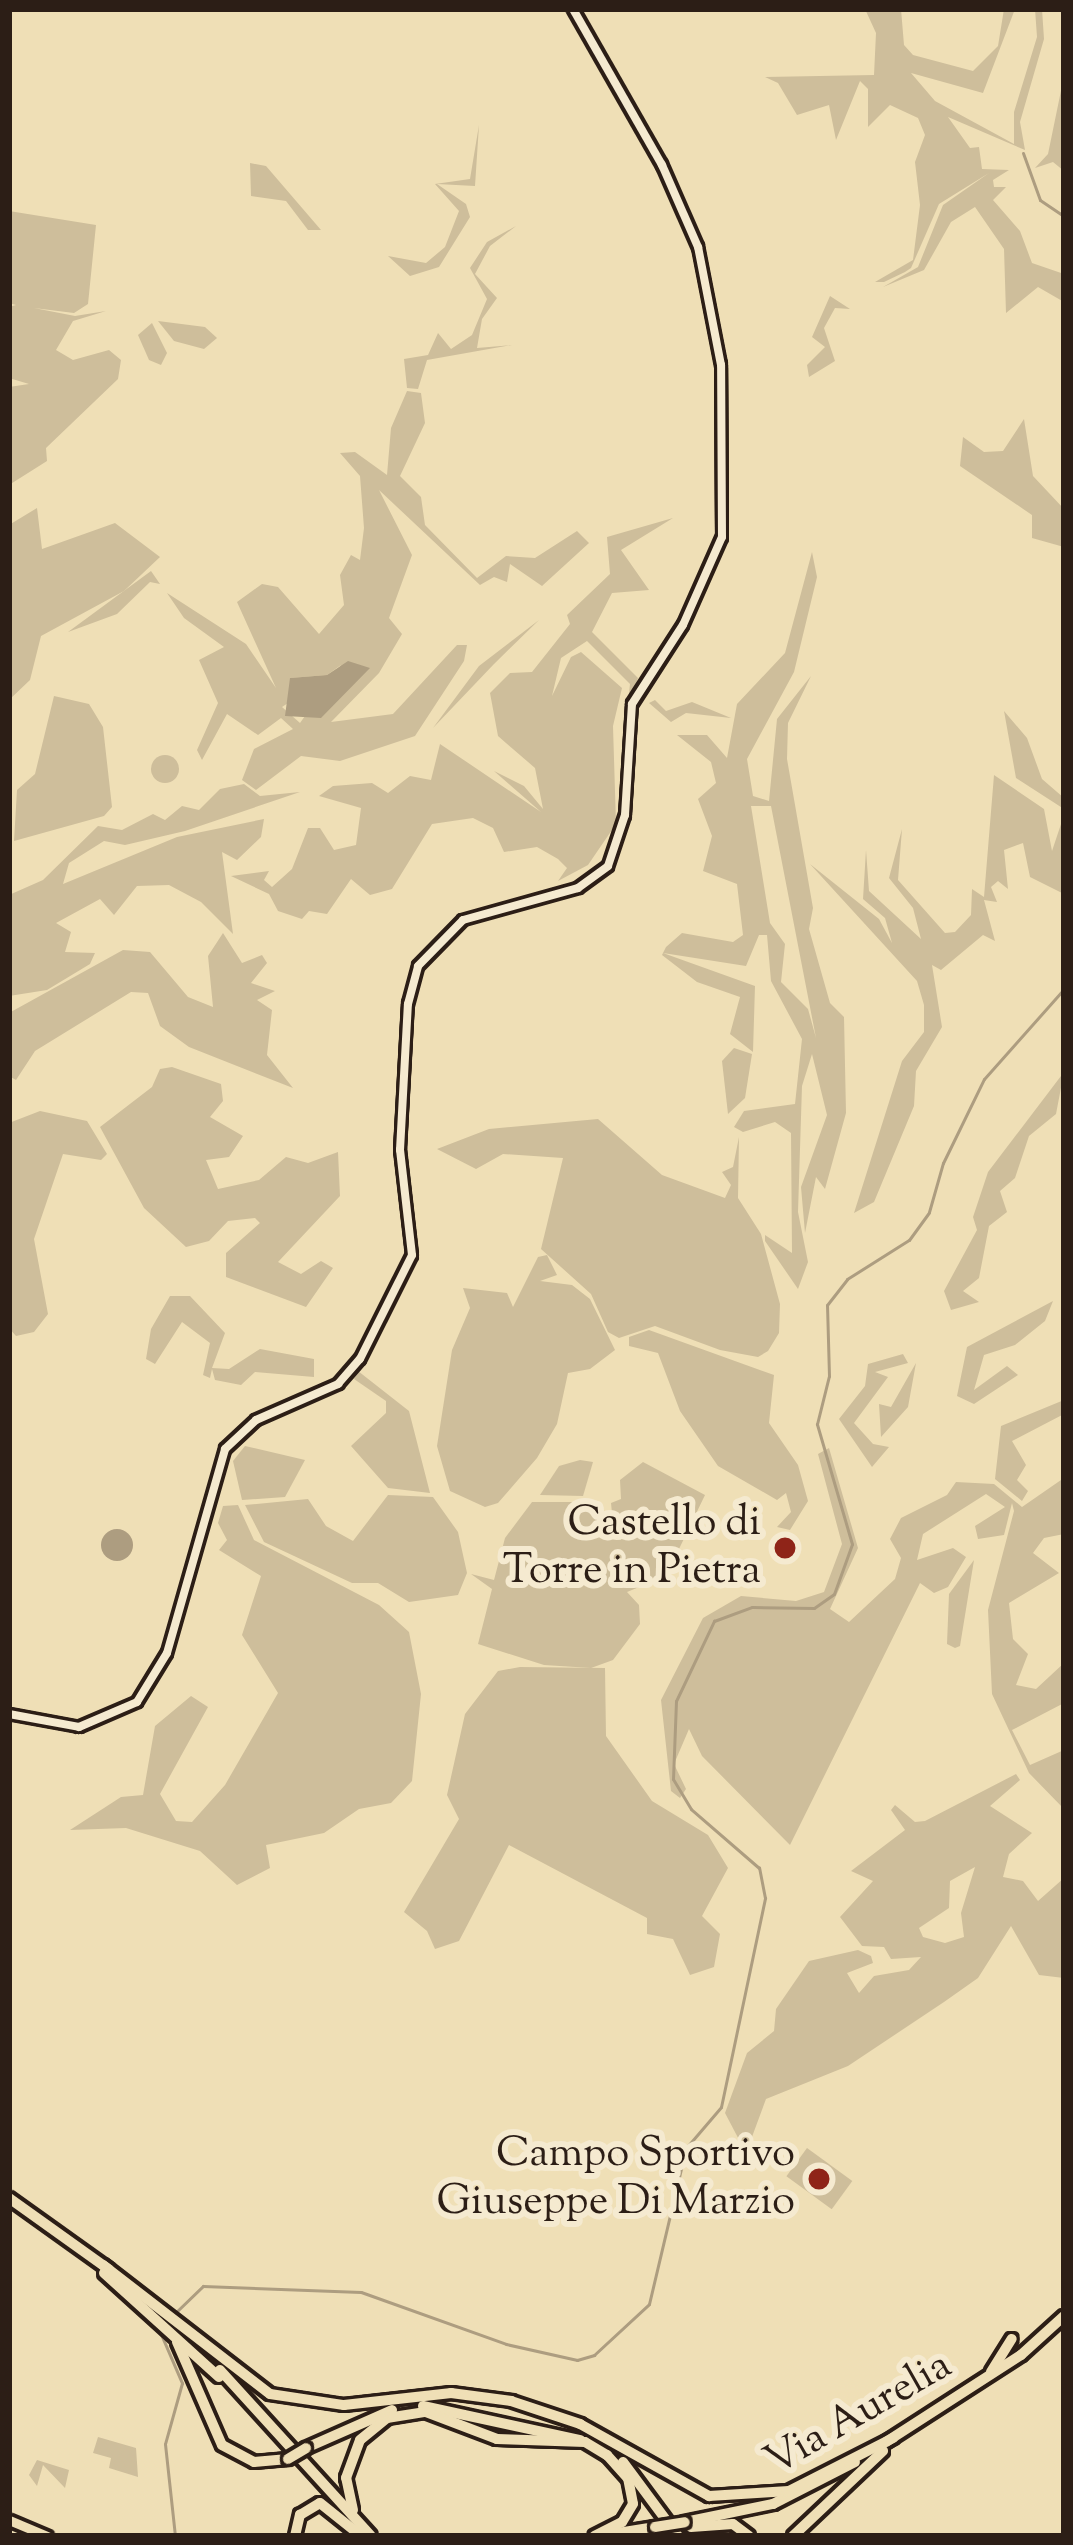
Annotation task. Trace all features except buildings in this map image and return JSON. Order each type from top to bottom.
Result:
[{"type":"highway","points":[[9,2202],[97,2264],[249,2384],[272,2395],[350,2405],[473,2394],[580,2424],[686,2489],[732,2499],[796,2489],[893,2438]]},
{"type":"highway","points":[[97,2264],[182,2348],[222,2445],[256,2462],[288,2458],[358,2419],[423,2406],[585,2442],[633,2471],[684,2530]]},
{"type":"highway","points":[[97,2264],[193,2351],[368,2536]]},
{"type":"highway","name":"Via Aurelia","points":[[684,2530],[796,2495],[972,2388],[1064,2320]]},
{"type":"highway","name":"Via Aurelia","points":[[595,2536],[684,2530],[790,2503],[883,2451],[1011,2368],[1064,2320]]},
{"type":"highway","points":[[972,2388],[1012,2339]]},
{"type":"highway","points":[[368,2536],[351,2505],[345,2480],[358,2443],[390,2417],[433,2413],[518,2444],[585,2442],[617,2464],[633,2492],[624,2520],[595,2536]]},
{"type":"highway","points":[[580,2424],[632,2465],[684,2530]]},
{"type":"highway","points":[[793,2536],[883,2451]]},
{"type":"highway","points":[[295,2536],[300,2515],[319,2503],[368,2536]]},
{"type":"highway","points":[[684,2530],[733,2524],[748,2536]]},
{"type":"highway","name":"Via Aurelia","points":[[634,2536],[657,2529]]},
{"type":"main road","points":[[9,1714],[73,1728],[137,1702],[167,1653],[227,1446],[260,1418],[338,1384],[360,1359],[412,1256],[400,1155],[408,1009],[420,963],[463,920],[578,888],[610,864],[625,815],[632,704],[689,613],[722,537],[721,365],[698,247],[670,180],[572,9]]},
{"type":"main road","points":[[9,2519],[47,2536]]},
{"type":"shaded area","points":[[865,9],[901,9],[904,45],[913,55],[973,71],[998,46],[1004,9],[1015,9],[983,93],[911,73],[935,101],[1014,144],[1014,112],[1037,37],[1035,9],[1042,9],[1044,39],[1020,122],[1025,150],[948,117],[970,148],[979,147],[982,169],[1009,170],[993,180],[994,187],[1006,187],[993,200],[1020,231],[1032,263],[1064,274],[1064,302],[1038,287],[1006,313],[1004,249],[975,207],[951,222],[924,270],[883,287],[918,267],[943,205],[989,173],[939,204],[911,268],[875,282],[913,260],[920,205],[915,162],[925,135],[918,118],[890,105],[868,127],[868,89],[860,81],[836,140],[829,105],[797,115],[778,83],[765,77],[874,75],[876,33]]},
{"type":"shaded area","points":[[1064,76],[1064,171],[1053,162],[1035,168],[1048,154]]},
{"type":"shaded area","points":[[479,125],[475,186],[437,184],[466,204],[470,217],[439,267],[410,276],[388,256],[426,263],[445,247],[459,211],[435,184],[470,179]]},
{"type":"shaded area","points":[[250,163],[266,166],[321,230],[308,230],[286,201],[251,196]]},
{"type":"shaded area","points":[[9,211],[96,225],[88,304],[74,313],[34,308],[75,316],[106,311],[73,321],[56,350],[73,360],[109,350],[121,360],[118,379],[46,448],[47,461],[9,485],[9,387],[29,384],[9,378],[9,307],[16,305],[9,303]]},
{"type":"shaded area","points":[[516,226],[490,246],[475,274],[497,298],[482,319],[477,348],[512,345],[427,360],[418,389],[407,388],[404,359],[428,355],[438,333],[451,349],[472,335],[487,299],[470,268],[487,242]]},
{"type":"shaded area","points":[[830,296],[850,309],[835,308],[824,328],[835,361],[809,377],[807,365],[825,347],[812,337]]},
{"type":"shaded area","points":[[158,321],[205,327],[217,338],[204,349],[174,341]]},
{"type":"shaded area","points":[[152,323],[167,353],[161,365],[149,360],[138,335]]},
{"type":"shaded area","points":[[407,391],[421,393],[425,423],[400,476],[421,497],[425,525],[477,578],[506,556],[535,558],[577,531],[589,543],[542,586],[510,564],[507,582],[494,577],[480,585],[379,490],[412,555],[389,618],[402,634],[379,673],[331,722],[393,714],[457,645],[467,645],[464,661],[415,736],[340,761],[301,756],[256,790],[242,780],[254,749],[293,729],[281,718],[258,735],[227,714],[202,760],[197,750],[218,703],[199,660],[224,647],[184,618],[167,593],[246,644],[276,688],[237,602],[262,584],[278,587],[319,634],[344,605],[340,575],[351,555],[360,560],[364,528],[360,476],[340,453],[355,452],[387,475],[391,428]],"holes":[[[341,665],[300,723],[282,707],[291,701],[290,678],[327,675]]]},
{"type":"shaded area","points":[[1024,419],[1033,476],[1064,509],[1064,547],[1032,538],[1032,515],[960,466],[963,437],[984,452],[1003,451]]},
{"type":"shaded area","points":[[37,508],[42,549],[115,523],[160,557],[124,591],[41,636],[30,680],[9,700],[9,525]]},
{"type":"shaded area","points":[[673,518],[621,550],[649,590],[612,593],[592,632],[638,678],[627,711],[630,684],[587,641],[561,658],[552,696],[571,657],[581,652],[622,688],[613,726],[616,824],[588,865],[558,881],[567,868],[558,859],[537,847],[504,852],[493,828],[473,818],[432,824],[392,889],[370,895],[351,879],[327,914],[309,911],[302,919],[278,911],[269,894],[231,876],[269,871],[264,880],[272,887],[292,869],[308,828],[320,828],[334,850],[356,845],[361,808],[319,796],[333,786],[372,783],[388,793],[410,776],[431,780],[440,744],[541,812],[494,771],[524,786],[543,809],[535,768],[498,736],[490,693],[510,673],[532,672],[570,624],[567,615],[610,574],[607,537]]},
{"type":"shaded area","points":[[812,552],[817,577],[794,672],[747,759],[753,796],[769,801],[777,719],[811,676],[788,723],[787,759],[813,908],[809,929],[830,1003],[844,1017],[846,1113],[825,1189],[816,1177],[805,1233],[801,1187],[827,1115],[812,1054],[802,1086],[798,1212],[808,1262],[798,1289],[765,1241],[765,1235],[792,1253],[791,1133],[775,1122],[743,1132],[734,1127],[744,1111],[795,1104],[802,1039],[771,981],[767,935],[759,935],[746,966],[663,953],[682,933],[733,942],[743,935],[737,884],[703,871],[712,836],[698,799],[716,783],[711,762],[677,735],[707,735],[727,758],[737,704],[785,653]],"holes":[[[751,806],[771,806],[816,1038],[808,1009],[781,982],[785,944],[770,923]]]},
{"type":"shaded area","points":[[151,571],[160,584],[150,582],[117,614],[68,632]]},
{"type":"shaded area","points":[[539,620],[494,664],[433,728],[479,666]]},
{"type":"shaded area","points":[[348,661],[370,668],[321,718],[285,716],[290,678],[327,675]]},
{"type":"shaded area","points":[[54,696],[89,704],[103,727],[112,807],[104,816],[14,841],[17,790],[35,774]]},
{"type":"shaded area","points":[[655,700],[666,711],[692,702],[731,718],[686,713],[671,722],[649,703]]},
{"type":"shaded area","points":[[1004,711],[1027,738],[1042,779],[1064,798],[1064,809],[1016,778]]},
{"type":"shaded area","points":[[165,755],[175,759],[179,769],[175,779],[165,783],[155,779],[151,769],[155,759]]},
{"type":"shaded area","points":[[994,775],[1044,809],[1052,851],[1064,815],[1064,894],[1030,877],[1023,843],[1004,850],[1008,889],[998,881],[991,887],[997,902],[984,900],[995,941],[983,935],[941,970],[932,965],[942,1027],[916,1071],[914,1106],[874,1202],[854,1213],[902,1061],[924,1032],[924,1005],[917,981],[810,864],[879,919],[892,943],[885,918],[863,899],[866,850],[869,891],[921,939],[913,908],[889,878],[902,829],[898,880],[945,933],[955,932],[971,915],[972,889],[984,897]]},
{"type":"shaded area","points":[[244,784],[260,796],[300,792],[185,831],[125,845],[104,841],[69,863],[63,884],[177,837],[264,819],[261,837],[237,860],[222,852],[233,934],[201,902],[169,885],[137,886],[114,915],[100,899],[56,923],[71,932],[65,952],[95,953],[90,964],[47,990],[9,996],[9,895],[43,880],[98,826],[122,830],[153,814],[165,820],[182,806],[199,810],[220,789]]},
{"type":"shaded area","points":[[223,933],[242,963],[262,955],[267,963],[251,983],[275,991],[257,1000],[272,1010],[267,1055],[293,1088],[189,1047],[160,1026],[148,993],[131,992],[35,1051],[16,1080],[9,1076],[9,1013],[123,950],[150,952],[188,997],[213,1007],[208,956]]},
{"type":"shaded area","points":[[663,953],[755,986],[753,1052],[730,1034],[740,997],[697,982]]},
{"type":"shaded area","points":[[734,1048],[752,1054],[745,1098],[728,1114],[722,1061]]},
{"type":"shaded area","points":[[172,1067],[221,1084],[223,1101],[210,1117],[243,1136],[229,1157],[206,1160],[218,1189],[259,1180],[286,1157],[308,1163],[338,1152],[340,1196],[278,1262],[301,1274],[321,1261],[333,1268],[306,1307],[226,1277],[226,1253],[260,1223],[255,1218],[228,1221],[209,1241],[186,1247],[144,1208],[100,1127],[152,1087],[160,1069]]},
{"type":"shaded area","points":[[1064,1072],[1056,1114],[1029,1136],[1015,1178],[1000,1191],[1007,1212],[989,1226],[979,1278],[963,1291],[979,1302],[951,1310],[944,1291],[977,1230],[973,1217],[988,1172]]},
{"type":"shaded area","points":[[40,1111],[87,1121],[107,1154],[101,1160],[63,1154],[34,1239],[48,1314],[34,1332],[16,1336],[9,1328],[9,1123]]},
{"type":"shaded area","points":[[598,1119],[662,1175],[725,1198],[731,1185],[722,1172],[733,1167],[739,1137],[738,1198],[761,1234],[780,1304],[779,1333],[768,1351],[758,1357],[720,1350],[655,1326],[619,1338],[608,1332],[591,1294],[541,1249],[563,1158],[503,1154],[476,1169],[437,1149],[489,1129]]},
{"type":"shaded area","points":[[547,1255],[557,1275],[540,1281],[572,1285],[590,1299],[615,1350],[590,1369],[568,1373],[557,1424],[537,1458],[498,1503],[485,1507],[450,1491],[437,1446],[452,1350],[470,1308],[463,1288],[507,1293],[513,1307],[538,1257]]},
{"type":"shaded area","points":[[170,1296],[190,1296],[225,1333],[212,1368],[229,1369],[260,1349],[314,1359],[314,1377],[255,1372],[241,1385],[215,1380],[212,1369],[210,1378],[203,1375],[210,1343],[182,1322],[155,1364],[146,1359],[151,1329]]},
{"type":"shaded area","points":[[1053,1301],[1045,1321],[1015,1345],[984,1355],[974,1390],[1007,1366],[1018,1375],[974,1404],[957,1396],[967,1347]]},
{"type":"shaded area","points":[[649,1330],[774,1375],[769,1423],[798,1465],[808,1501],[790,1530],[777,1527],[791,1512],[786,1493],[777,1500],[718,1466],[680,1411],[658,1353],[629,1346],[629,1337]]},
{"type":"shaded area","points":[[903,1354],[908,1363],[875,1372],[888,1377],[854,1423],[873,1444],[889,1447],[872,1467],[839,1419],[865,1386],[868,1364]]},
{"type":"shaded area","points":[[916,1363],[908,1407],[881,1437],[879,1404],[891,1407]]},
{"type":"shaded area","points":[[358,1371],[409,1411],[430,1493],[388,1488],[351,1446],[386,1413],[386,1401],[354,1379]]},
{"type":"shaded area","points":[[1064,1400],[1064,1414],[1012,1441],[1026,1465],[1017,1480],[1028,1491],[1022,1501],[995,1479],[1001,1426]]},
{"type":"shaded area","points":[[245,1446],[305,1460],[285,1497],[242,1500],[233,1461]]},
{"type":"shaded area","points":[[829,1448],[858,1548],[830,1609],[849,1622],[895,1579],[901,1558],[890,1539],[901,1518],[947,1495],[956,1482],[994,1484],[1022,1507],[1061,1480],[1064,1534],[1044,1538],[1033,1553],[1059,1573],[1009,1603],[1013,1639],[1028,1654],[1016,1685],[1036,1689],[1064,1663],[1064,1703],[1012,1730],[1030,1765],[1064,1750],[1064,1809],[1029,1773],[992,1694],[988,1610],[1014,1511],[1012,1503],[1004,1535],[978,1539],[975,1526],[1005,1507],[986,1494],[923,1534],[917,1560],[953,1548],[966,1557],[948,1587],[934,1593],[920,1583],[790,1845],[702,1756],[689,1729],[674,1764],[686,1789],[680,1798],[671,1791],[661,1700],[703,1618],[741,1596],[796,1601],[824,1592],[842,1544],[818,1454]]},
{"type":"shaded area","points":[[593,1462],[583,1496],[540,1495],[559,1466]]},
{"type":"shaded area","points":[[643,1462],[705,1495],[666,1576],[627,1592],[639,1605],[640,1624],[613,1660],[591,1668],[544,1665],[478,1644],[492,1589],[471,1574],[494,1580],[505,1538],[532,1502],[583,1502],[614,1533],[611,1503],[621,1499],[620,1480]]},
{"type":"shaded area","points":[[388,1495],[433,1497],[458,1532],[467,1573],[458,1595],[409,1602],[378,1583],[352,1583],[264,1542],[245,1505],[308,1499],[326,1526],[353,1541]]},
{"type":"shaded area","points":[[238,1505],[254,1540],[379,1605],[409,1632],[421,1694],[412,1781],[391,1803],[359,1809],[324,1833],[266,1845],[270,1868],[237,1885],[200,1851],[126,1828],[70,1830],[121,1797],[143,1795],[155,1726],[191,1696],[208,1707],[160,1794],[176,1821],[192,1822],[225,1785],[278,1693],[242,1635],[261,1576],[219,1550],[227,1540],[218,1523],[223,1506]]},
{"type":"shaded area","points":[[117,1529],[128,1534],[133,1545],[128,1556],[117,1561],[106,1556],[101,1545],[106,1534]]},
{"type":"shaded area","points":[[974,1560],[960,1646],[955,1648],[947,1644],[949,1594]]},
{"type":"shaded area","points":[[605,1668],[606,1736],[652,1801],[708,1835],[728,1868],[702,1916],[720,1934],[714,1967],[690,1975],[673,1939],[647,1934],[647,1918],[509,1845],[459,1941],[435,1949],[427,1931],[404,1912],[459,1819],[447,1795],[465,1714],[498,1671]]},
{"type":"shaded area","points":[[1016,1774],[1020,1780],[990,1806],[1032,1833],[1009,1854],[1003,1877],[1023,1881],[1038,1901],[1064,1878],[1064,1978],[1039,1975],[1011,1926],[978,1978],[848,2066],[766,2099],[746,2153],[725,2113],[747,2053],[774,2031],[776,2009],[809,1961],[858,1950],[871,1956],[873,1963],[847,1973],[859,1993],[874,1976],[909,1970],[921,1957],[891,1959],[884,1947],[862,1946],[840,1917],[873,1881],[851,1871],[905,1830],[891,1810],[895,1805],[915,1822]],"holes":[[[975,1867],[961,1913],[964,1937],[945,1943],[923,1937],[919,1928],[949,1908],[950,1881]]]},
{"type":"shaded area","name":"Campo Sportivo Giuseppe Di Marzio","points":[[807,2148],[852,2181],[832,2209],[786,2176]]},
{"type":"shaded area","points":[[98,2437],[136,2448],[138,2477],[109,2468],[111,2458],[93,2453]]},
{"type":"shaded area","points":[[37,2460],[69,2470],[65,2488],[43,2465],[37,2486],[29,2475]]},
{"type":"waterway","points":[[1023,153],[1040,200],[1064,216]]},
{"type":"waterway","points":[[175,2313],[203,2286],[361,2292],[506,2344],[577,2360],[594,2355],[649,2304],[686,2148],[721,2107],[765,1898],[759,1868],[691,1809],[673,1779],[676,1701],[714,1621],[752,1607],[814,1608],[834,1594],[852,1544],[817,1424],[829,1376],[827,1305],[847,1279],[909,1240],[929,1212],[943,1163],[984,1079],[1064,989]]},
{"type":"waterway","points":[[160,2332],[182,2383],[165,2444],[175,2536]]},
{"type":"place","name":"Castello di Torre in Pietra","points":[[785,1548]]},
{"type":"place","name":"Campo Sportivo Giuseppe Di Marzio","points":[[819,2179]]}]
